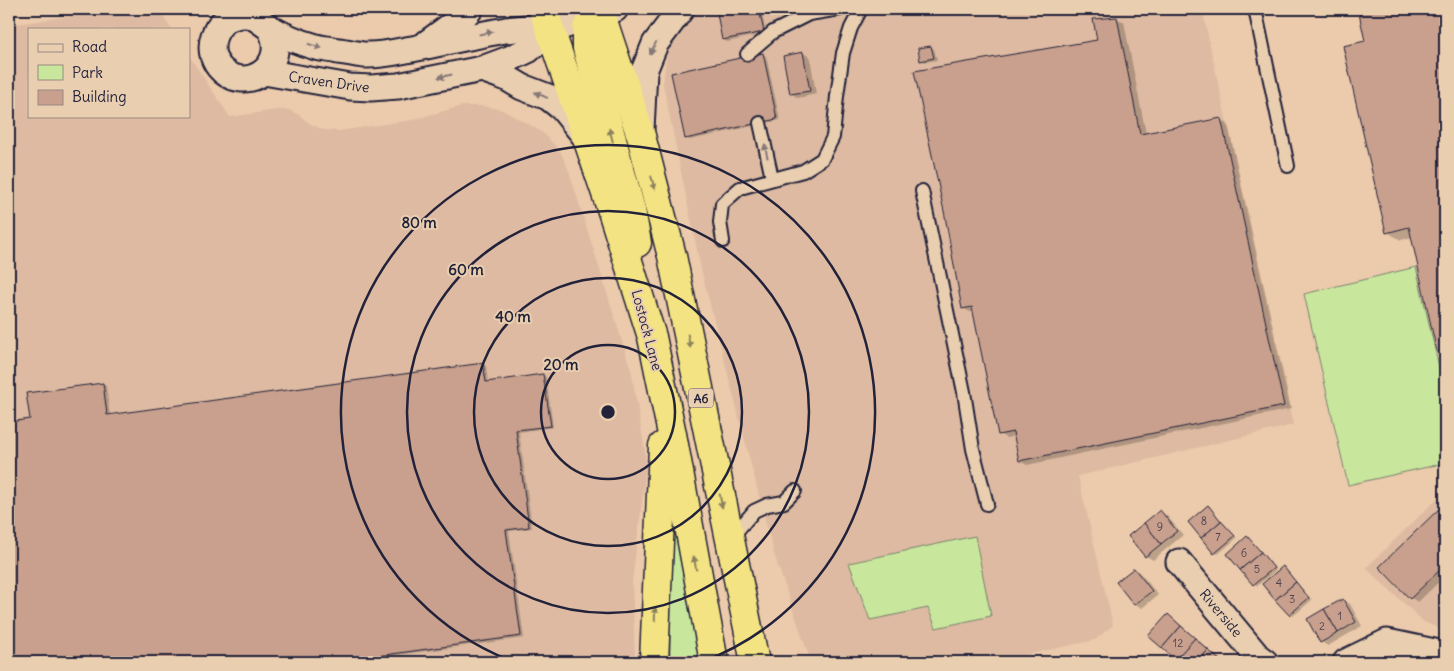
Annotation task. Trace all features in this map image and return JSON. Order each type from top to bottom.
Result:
[{"type":"highway","name":"A6","points":[[605,10],[641,136],[672,256],[755,662]]},
{"type":"highway","points":[[605,10],[587,28],[587,48],[631,210],[652,337]]},
{"type":"highway","name":"Lostock Lane","points":[[553,16],[588,140],[652,337],[714,662]]},
{"type":"highway","points":[[654,662],[665,402]]},
{"type":"street","points":[[421,47],[464,16],[470,9]]},
{"type":"street","points":[[641,136],[644,71],[655,44],[681,9]]},
{"type":"street","points":[[270,28],[275,37],[276,50],[273,61],[264,72],[250,78],[240,79],[230,76],[220,69],[212,52],[212,41],[227,14],[235,16],[246,15],[257,18],[270,28],[316,47],[365,55],[394,53],[506,30],[525,28],[553,16],[605,10]]},
{"type":"street","name":"Craven Drive","points":[[264,72],[350,87],[398,86],[482,68],[509,59],[528,50],[553,16]]},
{"type":"street","points":[[482,68],[548,97],[562,108],[588,140]]},
{"type":"street","name":"Riverside","points":[[1179,562],[1258,657],[1265,662]]},
{"type":"street","points":[[1346,662],[1387,642],[1439,653],[1445,656]]},
{"type":"lane","points":[[747,54],[773,32],[809,14],[840,9]]},
{"type":"lane","points":[[723,240],[720,222],[722,204],[740,188],[803,171],[822,159],[833,137],[844,53],[851,28],[861,9]]},
{"type":"lane","points":[[1255,9],[1288,166]]},
{"type":"lane","points":[[760,123],[772,178]]},
{"type":"lane","points":[[922,191],[964,392],[973,449],[987,504]]},
{"type":"lane","points":[[729,540],[754,511],[767,505],[784,502],[795,491]]},
{"type":"shaded area","points":[[122,9],[158,9],[170,28],[28,28],[28,118],[190,118],[190,57],[230,117],[289,110],[310,124],[324,130],[339,131],[412,120],[462,106],[482,106],[500,109],[544,134],[560,151],[569,171],[631,370],[645,451],[646,469],[632,581],[635,660],[621,662],[9,662],[9,25]]},
{"type":"shaded area","points":[[324,9],[389,9],[349,17]]},
{"type":"shaded area","points":[[707,9],[1202,9],[1293,425],[1078,476],[1113,625],[1095,640],[1002,660],[1002,662],[811,662],[774,554],[701,269],[663,84],[667,53],[692,14]]},
{"type":"shaded area","points":[[1445,491],[1445,631],[1424,622],[1366,568]]},
{"type":"green space","points":[[1416,267],[1445,393],[1445,463],[1348,485],[1304,294]]},
{"type":"green space","points":[[677,525],[700,662],[670,662],[670,526]]},
{"type":"green space","points":[[975,536],[991,616],[936,628],[928,608],[870,620],[849,563]]},
{"type":"building","points":[[735,9],[759,9],[764,32],[722,40],[717,13]]},
{"type":"building","points":[[1358,9],[1445,9],[1445,350],[1437,352],[1409,227],[1386,233],[1343,46],[1365,41]]},
{"type":"building","points":[[1117,17],[1140,134],[1221,118],[1284,406],[1019,461],[1013,432],[998,435],[972,307],[962,309],[945,216],[914,71],[1097,40],[1093,19]]},
{"type":"building","points":[[931,46],[934,58],[920,61],[918,48]]},
{"type":"building","points":[[803,52],[810,91],[790,94],[783,56]]},
{"type":"building","points":[[763,53],[777,119],[685,139],[671,73]]},
{"type":"building","points":[[483,363],[486,382],[543,374],[551,426],[516,430],[529,527],[506,530],[521,636],[334,662],[14,662],[9,627],[9,422],[30,419],[26,393],[103,383],[107,415]]},
{"type":"building","points":[[1445,503],[1445,565],[1410,599],[1379,567]]},
{"type":"building","points":[[1208,505],[1221,521],[1201,538],[1188,522]]},
{"type":"building","points":[[1160,510],[1177,531],[1161,544],[1144,523]]},
{"type":"building","points":[[1221,521],[1235,536],[1214,554],[1201,538]]},
{"type":"building","points":[[1144,523],[1161,544],[1145,557],[1128,536]]},
{"type":"building","points":[[1247,536],[1261,552],[1240,570],[1227,554]]},
{"type":"building","points":[[1261,552],[1274,568],[1253,585],[1240,570]]},
{"type":"building","points":[[1283,566],[1296,582],[1275,600],[1262,584]]},
{"type":"building","points":[[1134,568],[1152,591],[1134,605],[1116,582]]},
{"type":"building","points":[[1296,582],[1309,598],[1289,615],[1275,600]]},
{"type":"building","points":[[1343,599],[1356,622],[1338,633],[1324,609]]},
{"type":"building","points":[[1324,609],[1338,633],[1320,643],[1307,619]]},
{"type":"building","points":[[1168,614],[1181,626],[1162,648],[1148,636]]},
{"type":"building","points":[[1181,626],[1195,638],[1175,660],[1162,648]]},
{"type":"building","points":[[1195,638],[1208,650],[1198,662],[1177,662],[1175,660]]},
{"type":"building","points":[[1208,650],[1222,662],[1198,662]]}]
